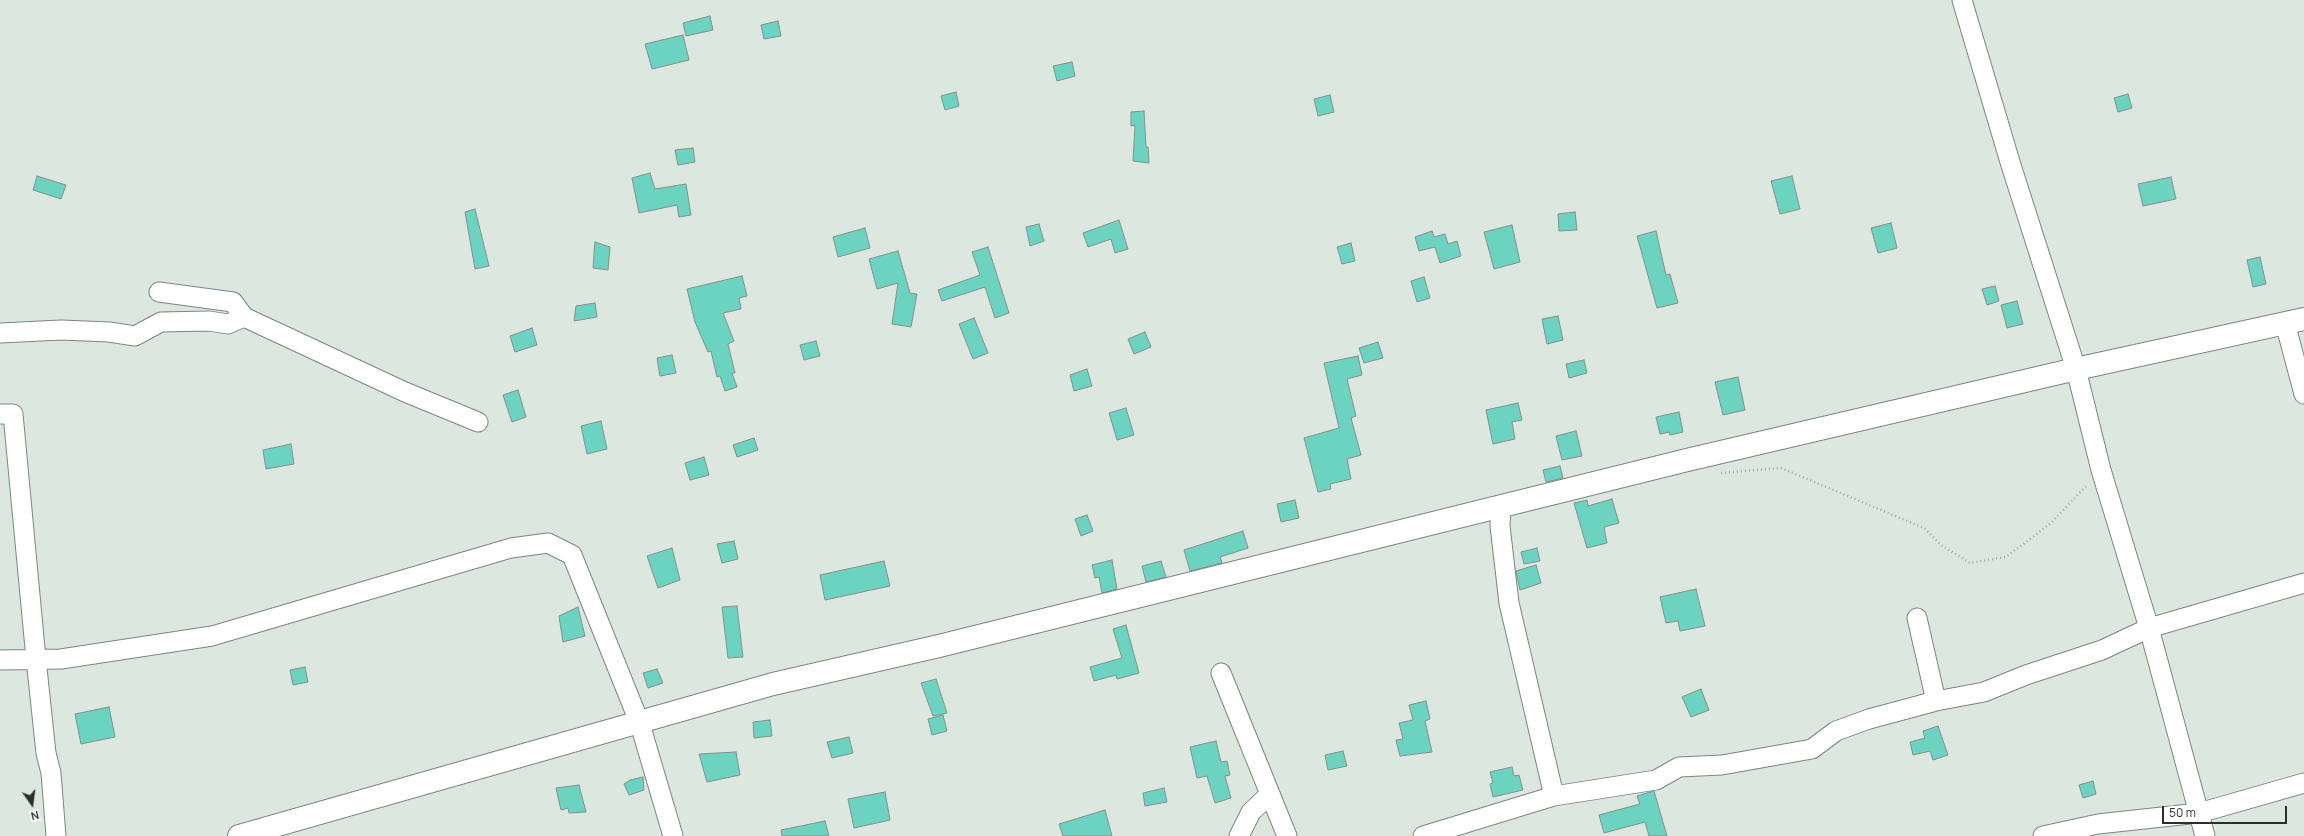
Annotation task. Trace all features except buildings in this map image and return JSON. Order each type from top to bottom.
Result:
[{"type":"street","points":[[1962,0],[2010,162],[2076,369],[2101,470],[2149,628],[2205,836]]},
{"type":"street","points":[[159,292],[232,302],[244,317],[405,392],[478,422]]},
{"type":"street","points":[[0,333],[61,330],[109,332],[135,336],[161,322],[209,321],[228,324],[244,317]]},
{"type":"street","points":[[239,836],[640,724],[773,684],[939,646],[1687,460],[2076,369],[2294,321],[2304,394]]},
{"type":"street","points":[[0,414],[13,414],[36,659],[46,753],[51,773],[56,836]]},
{"type":"street","points":[[1501,506],[1500,526],[1509,603],[1554,796]]},
{"type":"street","points":[[0,660],[61,659],[212,636],[511,548],[548,543],[572,555],[640,724],[673,836]]},
{"type":"street","points":[[1423,836],[1554,796],[1656,780],[1679,767],[1722,765],[1812,749],[1836,731],[1869,719],[1906,711],[1936,701],[1984,692],[2026,675],[2102,650],[2149,628],[2304,583]]},
{"type":"street","points":[[1917,618],[1936,701]]},
{"type":"street","points":[[1221,673],[1287,836]]},
{"type":"street","points":[[2043,836],[2098,824],[2199,813],[2304,783]]},
{"type":"street","points":[[1239,836],[1251,812],[1270,794]]},
{"type":"path","points":[[1713,472],[1781,468],[1924,528],[1941,545],[1970,563],[2006,557],[2051,524],[2101,470]]}]
